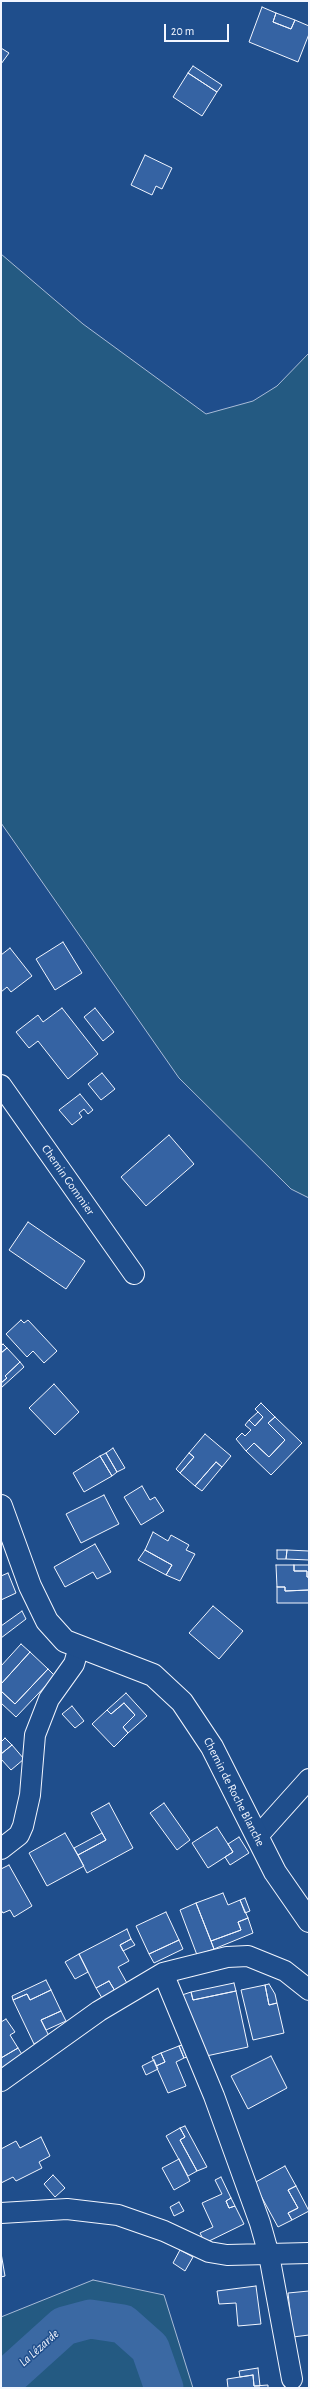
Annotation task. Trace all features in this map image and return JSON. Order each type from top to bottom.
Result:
[{"type":"main road","name":"Chemin de Roche Blanche","points":[[1,1506],[30,1586],[46,1621],[65,1641],[153,1675],[182,1702],[212,1747],[275,1872],[309,1921]]},
{"type":"street","name":"Chemin Gommier","points":[[1,1085],[134,1274]]},
{"type":"street","points":[[1,1849],[19,1834],[23,1826],[30,1795],[35,1735],[49,1699],[74,1664],[79,1647]]},
{"type":"street","points":[[257,1837],[309,1779]]},
{"type":"street","points":[[1,2081],[99,2011],[163,1973],[227,1957],[248,1956],[285,1971],[309,1990]]},
{"type":"street","points":[[163,1973],[214,2096],[269,2255],[292,2379]]},
{"type":"street","points":[[1,2213],[66,2209],[118,2215],[164,2231],[209,2252],[227,2255],[309,2253]]},
{"type":"shaded area","points":[[1,254],[83,324],[206,414],[253,401],[277,386],[309,353],[309,1198],[291,1189],[179,1078],[1,823]]},
{"type":"shaded area","points":[[93,2280],[164,2295],[193,2388],[1,2388],[1,2317]]},
{"type":"building","points":[[262,7],[276,13],[273,22],[291,29],[295,20],[309,26],[309,34],[298,62],[249,42]]},
{"type":"building","points":[[276,13],[295,20],[291,29],[273,22]]},
{"type":"building","points":[[1,48],[9,53],[1,64]]},
{"type":"building","points":[[193,66],[222,85],[217,92],[188,73]]},
{"type":"building","points":[[188,73],[217,92],[202,116],[173,97]]},
{"type":"building","points":[[145,155],[172,168],[162,189],[156,186],[152,195],[131,185]]},
{"type":"building","points":[[63,942],[82,973],[55,990],[36,959]]},
{"type":"building","points":[[10,948],[32,976],[11,992],[7,987],[1,992],[1,955]]},
{"type":"building","points":[[62,1008],[98,1054],[68,1079],[38,1041],[29,1048],[16,1032],[38,1015],[43,1022]]},
{"type":"building","points":[[95,1008],[114,1032],[103,1041],[84,1017]]},
{"type":"building","points":[[102,1073],[115,1089],[101,1100],[88,1084]]},
{"type":"building","points":[[80,1094],[93,1110],[88,1114],[84,1109],[79,1113],[82,1117],[72,1125],[59,1110]]},
{"type":"building","points":[[169,1135],[194,1164],[146,1206],[121,1177]]},
{"type":"building","points":[[28,1222],[85,1261],[66,1289],[9,1250]]},
{"type":"building","points":[[21,1320],[24,1323],[28,1320],[57,1351],[44,1363],[33,1351],[27,1357],[6,1334]]},
{"type":"building","points":[[3,1344],[7,1348],[1,1353],[1,1346]]},
{"type":"building","points":[[7,1348],[20,1362],[5,1376],[7,1378],[1,1383],[1,1353]]},
{"type":"building","points":[[20,1362],[24,1367],[1,1388],[1,1383],[7,1378],[5,1376]]},
{"type":"building","points":[[54,1384],[79,1412],[55,1435],[29,1408]]},
{"type":"building","points":[[261,1403],[275,1417],[268,1423],[285,1440],[269,1457],[254,1443],[246,1451],[236,1439],[242,1433],[245,1436],[251,1430],[245,1425],[249,1420],[255,1426],[263,1417],[255,1409]]},
{"type":"building","points":[[258,1412],[263,1417],[255,1426],[249,1420]]},
{"type":"building","points":[[275,1417],[302,1443],[271,1475],[246,1451],[254,1443],[269,1457],[285,1440],[268,1423]]},
{"type":"building","points":[[205,1434],[231,1456],[222,1467],[216,1462],[195,1486],[180,1473],[194,1457],[189,1453]]},
{"type":"building","points":[[113,1448],[125,1468],[117,1472],[106,1453]]},
{"type":"building","points":[[106,1453],[117,1472],[112,1476],[100,1456]]},
{"type":"building","points":[[189,1453],[194,1457],[180,1473],[176,1469]]},
{"type":"building","points":[[100,1456],[112,1476],[84,1492],[73,1473]]},
{"type":"building","points":[[216,1462],[222,1467],[202,1491],[195,1486]]},
{"type":"building","points":[[142,1486],[150,1500],[155,1497],[164,1511],[141,1525],[124,1497]]},
{"type":"building","points":[[104,1495],[119,1524],[81,1543],[66,1514]]},
{"type":"building","points":[[153,1532],[168,1541],[171,1535],[189,1545],[186,1550],[195,1554],[180,1581],[166,1575],[172,1565],[145,1550]]},
{"type":"building","points":[[95,1544],[111,1572],[97,1579],[93,1572],[65,1587],[54,1567]]},
{"type":"building","points":[[145,1550],[172,1565],[166,1575],[138,1560]]},
{"type":"building","points":[[277,1550],[287,1550],[286,1559],[277,1559]]},
{"type":"building","points":[[287,1550],[309,1551],[309,1560],[286,1559]]},
{"type":"building","points":[[276,1565],[294,1565],[294,1571],[307,1571],[307,1577],[309,1577],[309,1590],[285,1591],[285,1587],[277,1587]]},
{"type":"building","points":[[294,1565],[309,1565],[309,1577],[307,1577],[307,1571],[294,1571]]},
{"type":"building","points":[[8,1573],[16,1593],[1,1600],[1,1576]]},
{"type":"building","points":[[277,1587],[285,1587],[285,1591],[309,1590],[309,1603],[277,1603]]},
{"type":"building","points":[[213,1606],[243,1631],[219,1659],[189,1633]]},
{"type":"building","points":[[22,1611],[26,1619],[1,1638],[1,1626]]},
{"type":"building","points":[[21,1644],[30,1652],[1,1684],[1,1666]]},
{"type":"building","points":[[30,1652],[48,1669],[15,1704],[1,1691],[1,1684]]},
{"type":"building","points":[[48,1669],[55,1676],[16,1717],[1,1703],[1,1691],[15,1704]]},
{"type":"building","points":[[126,1693],[147,1716],[128,1733],[123,1727],[135,1715],[124,1703],[111,1714],[107,1710]]},
{"type":"building","points":[[124,1703],[135,1715],[123,1727],[128,1733],[114,1747],[92,1724],[107,1710],[111,1714]]},
{"type":"building","points":[[72,1706],[84,1721],[75,1728],[62,1714]]},
{"type":"building","points":[[5,1738],[12,1745],[1,1754],[1,1742]]},
{"type":"building","points":[[12,1745],[24,1759],[11,1770],[1,1759],[1,1754]]},
{"type":"building","points":[[109,1803],[133,1848],[87,1873],[78,1855],[106,1840],[91,1813]]},
{"type":"building","points":[[164,1803],[190,1840],[177,1850],[150,1813]]},
{"type":"building","points":[[217,1827],[233,1852],[208,1868],[192,1843]]},
{"type":"building","points":[[65,1833],[84,1866],[47,1886],[29,1853]]},
{"type":"building","points":[[102,1833],[106,1840],[78,1855],[74,1848]]},
{"type":"building","points":[[239,1837],[249,1853],[230,1865],[225,1857],[233,1852],[228,1844]]},
{"type":"building","points":[[9,1865],[32,1906],[14,1917],[10,1910],[3,1913],[1,1910],[1,1869]]},
{"type":"building","points":[[223,1893],[228,1905],[240,1900],[248,1918],[238,1922],[241,1930],[211,1941],[196,1903]]},
{"type":"building","points":[[245,1898],[250,1911],[245,1913],[240,1900]]},
{"type":"building","points":[[196,1903],[214,1949],[197,1955],[180,1910]]},
{"type":"building","points":[[166,1912],[179,1940],[149,1954],[136,1926]]},
{"type":"building","points":[[248,1918],[253,1933],[214,1949],[211,1941],[241,1930],[238,1922]]},
{"type":"building","points":[[127,1929],[131,1939],[120,1945],[129,1961],[118,1967],[128,1985],[115,1991],[109,1981],[96,1988],[79,1954]]},
{"type":"building","points":[[131,1939],[135,1945],[123,1951],[120,1945]]},
{"type":"building","points":[[179,1940],[183,1949],[154,1963],[149,1954]]},
{"type":"building","points":[[79,1954],[88,1972],[75,1979],[65,1962]]},
{"type":"building","points":[[46,1980],[51,1990],[30,2000],[27,1994],[13,2000],[12,1996]]},
{"type":"building","points":[[109,1981],[115,1991],[102,1998],[96,1988]]},
{"type":"building","points":[[234,1983],[236,1991],[193,2000],[191,1992]]},
{"type":"building","points":[[269,1984],[275,1994],[277,2003],[269,2005],[265,1985]]},
{"type":"building","points":[[265,1985],[269,2005],[277,2003],[284,2033],[253,2040],[241,1990]]},
{"type":"building","points":[[51,1990],[61,2011],[41,2020],[49,2036],[34,2044],[13,2000],[27,1994],[30,2000]]},
{"type":"building","points":[[236,1991],[248,2047],[197,2058],[182,1995],[191,1992],[193,2000]]},
{"type":"building","points":[[61,2011],[66,2021],[46,2030],[41,2020]]},
{"type":"building","points":[[6,2019],[15,2032],[10,2035],[18,2048],[1,2058],[1,2022]]},
{"type":"building","points":[[182,2045],[187,2057],[184,2058],[179,2046]]},
{"type":"building","points":[[179,2046],[184,2058],[176,2062],[186,2086],[168,2093],[156,2066],[165,2062],[161,2053]]},
{"type":"building","points":[[18,2048],[23,2056],[1,2070],[1,2058]]},
{"type":"building","points":[[161,2053],[165,2062],[156,2066],[152,2057]]},
{"type":"building","points":[[271,2056],[287,2088],[248,2109],[231,2076]]},
{"type":"building","points":[[154,2060],[158,2069],[146,2075],[142,2066]]},
{"type":"building","points":[[185,2126],[207,2167],[197,2171],[180,2140],[185,2137],[180,2128]]},
{"type":"building","points":[[180,2128],[185,2137],[180,2140],[197,2171],[188,2176],[166,2136]]},
{"type":"building","points":[[41,2137],[50,2156],[39,2162],[42,2168],[16,2181],[13,2177],[1,2183],[1,2149],[16,2141],[20,2148]]},
{"type":"building","points":[[179,2159],[190,2181],[174,2190],[162,2168]]},
{"type":"building","points":[[285,2166],[296,2186],[288,2190],[298,2208],[288,2213],[292,2220],[278,2227],[254,2183]]},
{"type":"building","points":[[53,2175],[65,2188],[55,2197],[44,2184]]},
{"type":"building","points":[[221,2177],[231,2198],[226,2201],[229,2208],[235,2206],[244,2224],[205,2243],[200,2233],[213,2227],[202,2203],[222,2194],[215,2180]]},
{"type":"building","points":[[296,2186],[309,2211],[292,2220],[288,2213],[298,2208],[288,2190]]},
{"type":"building","points":[[231,2198],[235,2206],[229,2208],[226,2201]]},
{"type":"building","points":[[179,2202],[184,2211],[174,2216],[170,2207]]},
{"type":"building","points":[[180,2250],[193,2257],[185,2271],[173,2263]]},
{"type":"building","points":[[1,2253],[5,2276],[1,2277]]},
{"type":"building","points":[[256,2286],[261,2324],[238,2326],[236,2303],[219,2304],[217,2291]]},
{"type":"building","points":[[309,2291],[309,2335],[293,2337],[288,2293]]},
{"type":"building","points":[[258,2368],[260,2386],[254,2386],[253,2375],[240,2377],[239,2371]]},
{"type":"building","points":[[253,2375],[254,2386],[268,2385],[268,2388],[228,2388],[227,2379]]},
{"type":"waterway","name":"La Lézarde","points":[[1,2383],[64,2326],[90,2319],[123,2324],[150,2348],[164,2388]]}]
